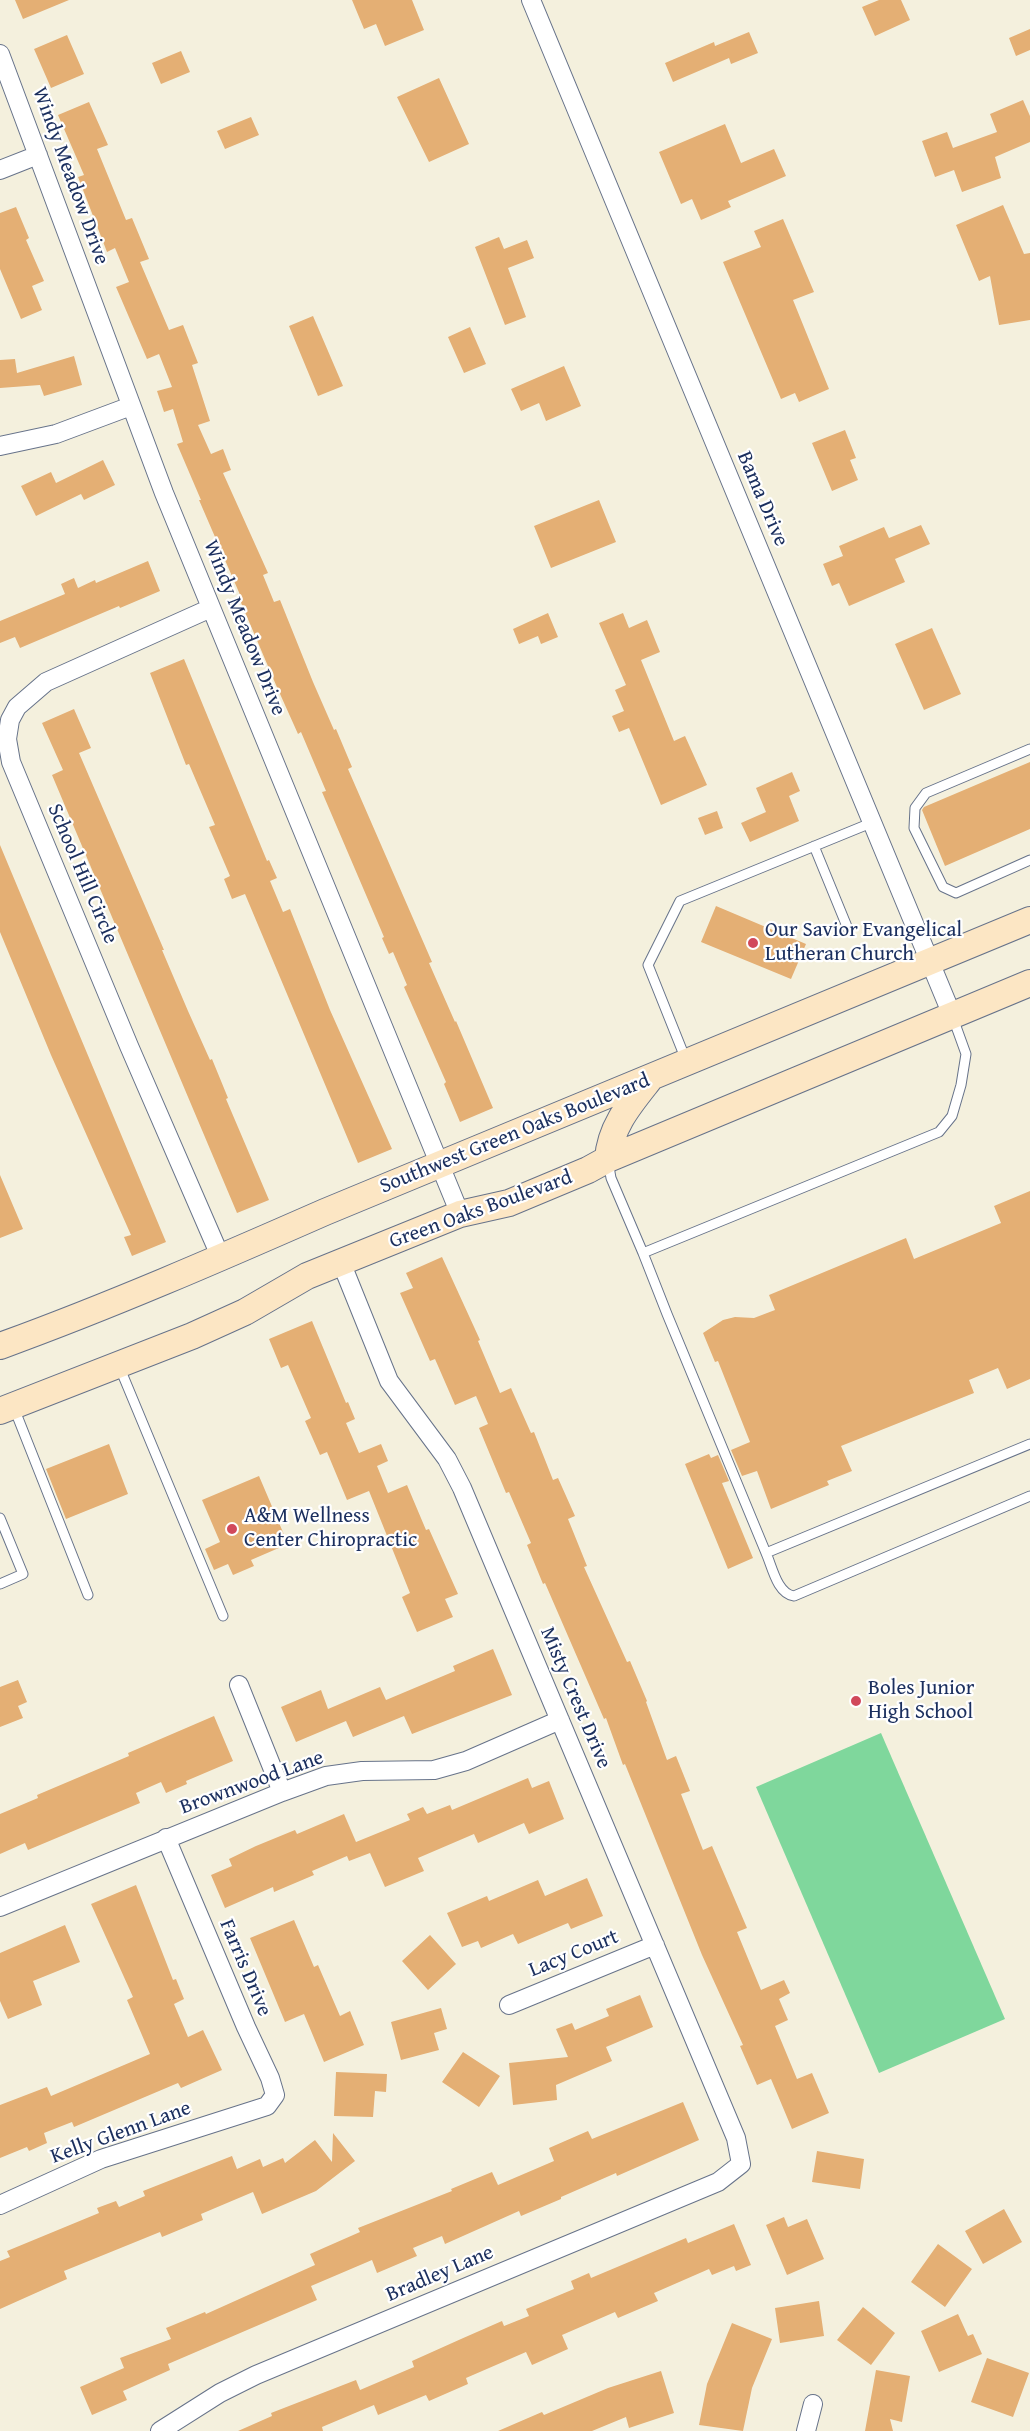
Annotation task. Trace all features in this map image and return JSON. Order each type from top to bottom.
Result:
[{"type":"main road","name":"Southwest Green Oaks Boulevard","points":[[0,1346],[221,1258],[1030,920]]},
{"type":"main road","name":"Green Oaks Boulevard","points":[[7,1409],[119,1366],[245,1312],[307,1276],[460,1214],[509,1203],[588,1170],[608,1159],[1030,983]]},
{"type":"main road","points":[[608,1159],[609,1142],[622,1115],[649,1079]]},
{"type":"street","name":"Bama Drive","points":[[531,0],[952,1015]]},
{"type":"street","name":"Windy Meadow Drive","points":[[0,54],[131,406],[211,608],[460,1214]]},
{"type":"street","points":[[0,170],[38,155]]},
{"type":"street","points":[[0,446],[56,434],[131,406]]},
{"type":"street","name":"School Hill Circle","points":[[211,608],[46,682],[17,707],[10,720],[7,739],[15,773],[221,1258]]},
{"type":"street","name":"Misty Crest Drive","points":[[341,1262],[389,1381],[447,1458],[462,1488],[736,2138],[741,2164]]},
{"type":"street","points":[[239,1685],[282,1792]]},
{"type":"street","name":"Brownwood Lane","points":[[0,1907],[326,1776],[362,1771],[434,1770],[466,1761],[560,1720]]},
{"type":"street","name":"Farris Drive","points":[[166,1839],[270,2078],[275,2095],[267,2106],[260,2108]]},
{"type":"street","name":"Lacy Court","points":[[509,2005],[655,1945]]},
{"type":"street","name":"Kelly Glenn Lane","points":[[0,2205],[101,2159],[260,2108]]},
{"type":"street","name":"Bradley Lane","points":[[160,2431],[220,2392],[256,2375],[718,2182],[741,2164]]},
{"type":"street","points":[[806,2431],[813,2404]]},
{"type":"lane","points":[[1030,749],[926,793],[915,808],[914,828],[943,887],[956,893],[1030,860]]},
{"type":"lane","points":[[687,1064],[648,964],[680,901],[871,823]]},
{"type":"lane","points":[[814,846],[848,929]]},
{"type":"lane","points":[[644,1253],[939,1132],[952,1116],[961,1085],[966,1054],[952,1015]]},
{"type":"lane","points":[[608,1159],[611,1178],[644,1253],[766,1553],[782,1590],[787,1595],[794,1596],[1030,1496]]},
{"type":"lane","points":[[119,1366],[223,1616]]},
{"type":"lane","points":[[7,1409],[88,1595]]},
{"type":"lane","points":[[766,1553],[1030,1444]]},
{"type":"lane","points":[[0,1584],[23,1574],[1,1524]]},
{"type":"green space","points":[[881,1733],[1005,2019],[879,2073],[756,1787]]},
{"type":"building","points":[[15,0],[69,0],[23,19]]},
{"type":"building","points":[[352,0],[412,0],[424,30],[385,46],[376,24],[364,29]]},
{"type":"building","points":[[879,0],[901,0],[910,20],[875,36],[862,7]]},
{"type":"building","points":[[1030,29],[1030,50],[1016,56],[1009,38]]},
{"type":"building","points":[[749,32],[758,53],[731,64],[729,58],[673,82],[665,63],[714,42],[715,46]]},
{"type":"building","points":[[67,35],[84,74],[51,88],[34,49]]},
{"type":"building","points":[[181,51],[190,72],[161,84],[152,63]]},
{"type":"building","points":[[439,78],[469,144],[429,162],[397,97]]},
{"type":"building","points":[[1023,100],[1030,116],[1030,142],[995,157],[1001,178],[962,192],[954,170],[935,177],[922,141],[947,132],[953,148],[997,132],[990,114]]},
{"type":"building","points":[[89,102],[108,145],[97,149],[126,220],[132,218],[149,259],[140,262],[169,330],[183,325],[198,363],[192,365],[210,421],[198,425],[211,454],[223,449],[231,470],[223,473],[268,573],[263,575],[274,602],[280,600],[313,682],[334,730],[336,729],[352,767],[348,769],[432,962],[429,963],[493,1108],[460,1122],[444,1084],[446,1082],[404,987],[407,985],[393,952],[389,954],[382,938],[384,937],[322,792],[326,791],[301,732],[298,734],[276,685],[199,500],[201,500],[177,444],[183,442],[173,409],[164,412],[157,391],[172,387],[159,354],[147,359],[116,287],[129,282],[115,248],[107,252],[78,177],[84,175],[58,115]]},
{"type":"building","points":[[251,117],[259,135],[225,149],[217,131]]},
{"type":"building","points":[[725,124],[741,163],[774,149],[786,176],[728,201],[731,207],[701,220],[692,199],[681,204],[659,152]]},
{"type":"building","points":[[1003,205],[1024,254],[1030,253],[1030,320],[999,325],[990,276],[979,281],[956,225]]},
{"type":"building","points":[[16,207],[29,238],[26,240],[44,281],[32,286],[42,310],[21,319],[0,269],[0,213]]},
{"type":"building","points":[[783,219],[814,292],[793,300],[829,389],[799,402],[795,393],[781,399],[723,262],[761,247],[754,231]]},
{"type":"building","points":[[499,237],[504,249],[527,240],[534,258],[508,268],[526,317],[505,325],[475,247]]},
{"type":"building","points":[[313,316],[343,386],[318,396],[289,326]]},
{"type":"building","points":[[470,327],[486,364],[464,373],[448,337]]},
{"type":"building","points":[[74,356],[82,385],[44,396],[40,385],[0,388],[0,360],[15,359],[17,373]]},
{"type":"building","points":[[564,366],[581,406],[546,421],[539,403],[521,411],[511,389]]},
{"type":"building","points":[[845,430],[856,458],[850,460],[858,480],[832,491],[812,443]]},
{"type":"building","points":[[103,460],[115,485],[84,500],[81,494],[36,516],[21,486],[51,472],[56,483]]},
{"type":"building","points":[[599,500],[616,542],[551,568],[534,526]]},
{"type":"building","points":[[921,525],[930,544],[895,559],[905,582],[849,606],[839,583],[832,586],[823,564],[843,556],[839,546],[884,527],[889,538]]},
{"type":"building","points":[[148,561],[160,591],[20,648],[15,637],[0,643],[0,621],[65,594],[61,584],[74,578],[78,588],[95,580],[96,583]]},
{"type":"building","points":[[548,613],[558,637],[541,644],[538,636],[519,644],[513,629]]},
{"type":"building","points":[[623,613],[629,628],[647,620],[660,652],[641,660],[674,741],[685,736],[707,785],[661,805],[629,728],[619,732],[612,716],[624,711],[615,690],[626,685],[599,623]]},
{"type":"building","points":[[932,628],[961,694],[924,710],[895,644]]},
{"type":"building","points":[[184,659],[267,861],[269,860],[277,878],[270,881],[283,912],[290,909],[330,1010],[392,1149],[358,1163],[245,894],[232,899],[224,879],[230,876],[209,827],[215,825],[189,764],[186,765],[150,673]]},
{"type":"building","points":[[74,709],[91,748],[79,753],[188,1011],[210,1060],[212,1059],[228,1098],[226,1099],[269,1200],[237,1213],[52,775],[63,770],[42,723]]},
{"type":"building","points":[[1030,762],[1030,829],[945,866],[922,810],[924,807]]},
{"type":"building","points":[[792,772],[800,791],[789,796],[799,821],[750,842],[741,823],[766,812],[756,788]]},
{"type":"building","points":[[717,811],[723,828],[705,835],[698,818]]},
{"type":"building","points":[[0,845],[166,1242],[132,1256],[124,1237],[131,1235],[51,1055],[0,932]]},
{"type":"building","name":"Our Savior Evangelical Lutheran Church","points":[[716,906],[806,944],[791,979],[701,942]]},
{"type":"building","points":[[0,1175],[23,1229],[0,1238]]},
{"type":"building","points":[[1030,1191],[1030,1379],[1007,1389],[998,1368],[969,1380],[974,1393],[841,1446],[852,1471],[827,1481],[829,1485],[771,1509],[757,1471],[742,1476],[731,1450],[750,1442],[718,1361],[715,1362],[703,1333],[723,1320],[735,1317],[754,1318],[775,1310],[769,1295],[906,1238],[914,1259],[1001,1223],[994,1206]]},
{"type":"building","points":[[442,1257],[480,1340],[478,1341],[500,1393],[511,1388],[531,1433],[534,1432],[553,1480],[558,1478],[575,1516],[568,1519],[587,1566],[584,1567],[627,1662],[630,1661],[647,1701],[667,1760],[676,1756],[690,1791],[681,1794],[703,1850],[712,1846],[747,1928],[737,1932],[761,1990],[784,1980],[790,1993],[779,1999],[788,2020],[775,2026],[797,2079],[812,2073],[829,2113],[792,2129],[771,2079],[757,2085],[740,2046],[743,2045],[702,1955],[625,1764],[623,1765],[606,1718],[604,1719],[545,1583],[543,1584],[527,1545],[531,1543],[509,1492],[506,1493],[479,1428],[488,1424],[476,1396],[455,1405],[435,1359],[430,1361],[400,1293],[413,1288],[406,1273]]},
{"type":"building","points":[[312,1321],[346,1403],[348,1402],[355,1419],[346,1423],[359,1453],[381,1444],[388,1461],[377,1466],[388,1493],[407,1485],[426,1530],[429,1529],[458,1594],[445,1599],[453,1617],[417,1632],[402,1597],[410,1593],[369,1491],[347,1500],[327,1452],[320,1455],[305,1421],[311,1418],[288,1365],[281,1368],[269,1339]]},
{"type":"building","points":[[109,1444],[128,1494],[66,1519],[46,1469]]},
{"type":"building","points":[[709,1454],[711,1458],[718,1455],[729,1481],[722,1483],[753,1558],[728,1569],[685,1464]]},
{"type":"building","name":"A&M Wellness Center Chiropractic","points":[[259,1476],[288,1544],[251,1560],[254,1566],[233,1575],[228,1564],[214,1570],[205,1549],[220,1542],[202,1500]]},
{"type":"building","points":[[493,1649],[512,1695],[412,1734],[404,1716],[353,1737],[346,1721],[296,1742],[281,1707],[321,1690],[328,1709],[380,1687],[386,1700],[455,1671],[453,1666]]},
{"type":"building","points":[[18,1680],[27,1702],[18,1706],[23,1718],[0,1727],[0,1687]]},
{"type":"building","points":[[214,1716],[233,1761],[186,1781],[187,1784],[166,1793],[161,1782],[136,1793],[140,1803],[28,1850],[25,1843],[0,1854],[0,1814],[38,1798],[37,1795],[129,1756],[128,1753]]},
{"type":"building","points":[[528,1778],[532,1788],[549,1781],[564,1819],[529,1834],[524,1823],[478,1843],[474,1834],[418,1858],[424,1871],[385,1887],[370,1853],[349,1861],[347,1856],[312,1871],[314,1875],[274,1892],[273,1887],[225,1908],[211,1875],[232,1866],[229,1859],[256,1846],[295,1830],[297,1834],[344,1814],[356,1842],[410,1820],[407,1814],[423,1807],[427,1814],[450,1805],[452,1810]]},
{"type":"building","points":[[587,1878],[603,1916],[571,1929],[568,1923],[518,1944],[513,1934],[481,1948],[478,1941],[462,1947],[447,1913],[487,1896],[489,1901],[538,1880],[545,1896]]},
{"type":"building","points":[[136,1885],[173,1980],[176,1979],[184,1999],[174,2004],[188,2037],[203,2030],[222,2070],[181,2088],[178,2083],[74,2127],[72,2122],[44,2133],[47,2143],[29,2151],[27,2147],[0,2158],[0,2105],[47,2087],[51,2096],[150,2054],[127,2000],[133,1997],[91,1904]]},
{"type":"building","points":[[294,1920],[314,1967],[318,1965],[340,2016],[350,2011],[364,2045],[324,2062],[304,2014],[285,2022],[250,1938]]},
{"type":"building","points":[[65,1925],[80,1962],[33,1981],[42,2005],[8,2019],[0,2001],[0,1953]]},
{"type":"building","points":[[430,1935],[456,1964],[428,1990],[402,1961]]},
{"type":"building","points":[[640,1995],[653,2027],[606,2047],[612,2061],[556,2085],[557,2100],[513,2105],[509,2063],[568,2057],[556,2029],[572,2023],[575,2030],[609,2016],[606,2009]]},
{"type":"building","points":[[441,2008],[447,2029],[434,2033],[439,2050],[401,2060],[391,2022]]},
{"type":"building","points":[[463,2052],[500,2076],[479,2107],[442,2082]]},
{"type":"building","points":[[336,2072],[387,2074],[386,2092],[375,2091],[373,2117],[334,2116]]},
{"type":"building","points":[[683,2102],[699,2140],[617,2176],[616,2173],[521,2216],[519,2211],[445,2244],[442,2236],[413,2248],[417,2256],[377,2273],[372,2260],[311,2286],[317,2300],[168,2364],[170,2370],[123,2391],[127,2400],[92,2415],[80,2387],[124,2368],[120,2358],[171,2339],[166,2328],[205,2312],[206,2314],[315,2265],[310,2254],[360,2232],[358,2228],[452,2191],[451,2189],[492,2172],[498,2185],[554,2161],[549,2148],[588,2131],[592,2139]]},
{"type":"building","points":[[333,2133],[355,2161],[316,2191],[262,2214],[253,2192],[201,2214],[203,2220],[162,2237],[160,2232],[64,2271],[67,2279],[0,2309],[0,2261],[10,2257],[7,2251],[99,2213],[97,2208],[116,2201],[119,2207],[145,2196],[143,2191],[232,2156],[237,2169],[260,2159],[263,2167],[283,2158],[285,2163],[315,2140],[332,2162]]},
{"type":"building","points":[[817,2151],[864,2159],[860,2189],[812,2182]]},
{"type":"building","points":[[1004,2209],[1022,2242],[983,2264],[965,2231]]},
{"type":"building","points":[[784,2217],[788,2227],[807,2219],[824,2259],[787,2275],[766,2225]]},
{"type":"building","points":[[734,2224],[751,2265],[736,2271],[734,2266],[712,2275],[709,2269],[654,2293],[658,2301],[618,2318],[615,2312],[562,2335],[568,2349],[532,2365],[526,2352],[466,2378],[468,2384],[429,2401],[426,2395],[378,2415],[374,2405],[322,2427],[323,2431],[238,2431],[272,2416],[271,2413],[356,2380],[360,2390],[414,2367],[412,2361],[502,2321],[504,2326],[529,2316],[526,2309],[574,2289],[571,2281],[589,2273],[591,2278],[686,2238],[688,2243]]},
{"type":"building","points":[[938,2244],[972,2269],[945,2307],[911,2282]]},
{"type":"building","points":[[819,2301],[824,2336],[780,2343],[775,2308]]},
{"type":"building","points":[[863,2307],[895,2333],[871,2365],[837,2340]]},
{"type":"building","points":[[958,2314],[968,2336],[973,2334],[982,2354],[939,2372],[921,2331]]},
{"type":"building","points":[[732,2323],[772,2339],[752,2388],[743,2431],[699,2425],[707,2384]]},
{"type":"building","points":[[987,2358],[1029,2373],[1013,2417],[971,2402]]},
{"type":"building","points":[[876,2370],[910,2376],[902,2422],[890,2419],[893,2431],[865,2431]]},
{"type":"building","points":[[661,2371],[674,2413],[629,2428],[626,2417],[592,2431],[498,2431],[542,2412],[544,2415],[608,2388]]},
{"type":"place","name":"Our Savior Evangelical Lutheran Church","points":[[753,943]]},
{"type":"place","name":"A&M Wellness Center Chiropractic","points":[[232,1529]]},
{"type":"place","name":"Boles Junior High School","points":[[856,1701]]}]
